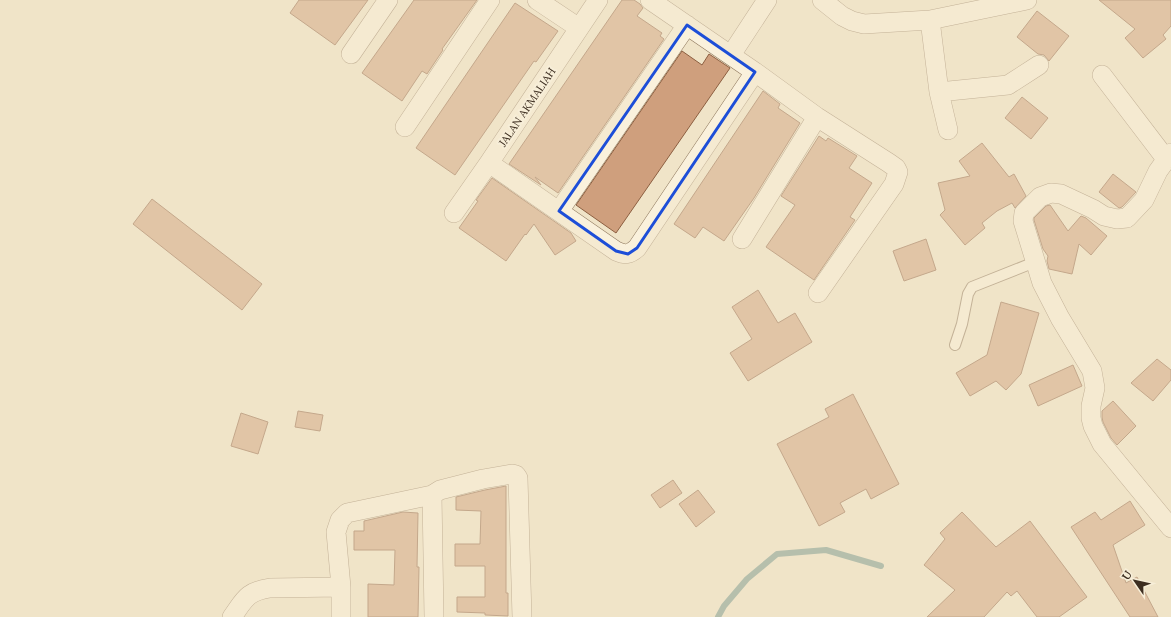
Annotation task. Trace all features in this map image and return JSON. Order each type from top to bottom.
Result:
[{"type":"street","points":[[351,54],[388,0]]},
{"type":"street","points":[[405,127],[490,0]]},
{"type":"street","points":[[537,0],[579,28]]},
{"type":"street","name":"JALAN AKMALIAH","points":[[454,213],[598,0]]},
{"type":"street","points":[[650,0],[731,55],[817,117],[896,168],[898,172],[894,184],[818,293]]},
{"type":"street","points":[[731,55],[767,0]]},
{"type":"street","points":[[822,0],[842,16],[852,21],[864,24],[930,20],[1027,0]]},
{"type":"street","points":[[930,20],[939,92],[948,130]]},
{"type":"street","points":[[559,211],[688,25]]},
{"type":"street","points":[[939,92],[1008,85],[1039,65]]},
{"type":"street","points":[[489,163],[616,251],[628,254],[637,248],[755,72]]},
{"type":"street","points":[[1102,75],[1169,156],[1154,178],[1144,200],[1127,218],[1117,219],[1104,216],[1093,209],[1061,194],[1051,193],[1040,197],[1024,213],[1023,221],[1034,262],[1045,290],[1092,371],[1095,388],[1091,418],[1096,434],[1102,444],[1171,528]]},
{"type":"street","points":[[742,239],[817,117]]},
{"type":"street","points":[[341,617],[341,587],[336,532],[340,520],[347,514],[432,495],[440,490],[483,479],[512,474],[516,475],[518,478],[522,617]]},
{"type":"street","points":[[432,495],[434,617]]},
{"type":"street","points":[[232,617],[248,595],[256,591],[270,588],[341,587]]},
{"type":"lane","points":[[955,345],[962,324],[968,294],[972,287],[1034,262]]},
{"type":"highlighted area","points":[[687,25],[755,72],[637,248],[628,254],[616,251],[559,211]]},
{"type":"building","points":[[299,0],[368,0],[335,45],[290,13]]},
{"type":"building","points":[[414,0],[477,0],[442,49],[443,50],[427,74],[422,71],[402,101],[362,73]]},
{"type":"building","points":[[622,0],[634,0],[640,4],[643,8],[637,16],[662,33],[660,36],[664,39],[558,193],[535,177],[541,185],[509,164]]},
{"type":"building","points":[[1099,0],[1171,0],[1171,26],[1163,35],[1166,39],[1143,58],[1125,38],[1135,29]]},
{"type":"building","points":[[515,3],[558,31],[536,62],[534,61],[455,175],[416,148]]},
{"type":"building","points":[[1037,11],[1069,36],[1049,61],[1044,55],[1038,54],[1017,37]]},
{"type":"building","points":[[682,51],[702,65],[709,54],[730,68],[616,233],[576,205]]},
{"type":"building","points":[[763,91],[780,104],[778,108],[800,123],[754,198],[724,241],[703,227],[695,238],[674,224]]},
{"type":"building","points":[[1022,97],[1048,118],[1031,139],[1005,118]]},
{"type":"building","points":[[819,136],[826,141],[828,138],[857,156],[849,168],[872,183],[850,217],[855,220],[814,280],[766,247],[795,205],[781,196]]},
{"type":"building","points":[[982,143],[1009,177],[1014,174],[1026,196],[1015,208],[1012,203],[997,211],[982,223],[985,228],[965,245],[940,215],[945,210],[938,183],[970,176],[959,161]]},
{"type":"building","points":[[1113,174],[1136,192],[1122,207],[1119,208],[1099,192]]},
{"type":"building","points":[[492,178],[571,233],[576,241],[555,255],[534,224],[506,261],[459,228],[478,201],[476,200]]},
{"type":"building","points":[[152,199],[262,284],[242,310],[133,224]]},
{"type":"building","points":[[1050,205],[1068,231],[1081,216],[1086,218],[1107,236],[1091,255],[1079,244],[1072,274],[1049,269],[1047,261],[1048,256],[1043,249],[1034,218],[1046,206]]},
{"type":"building","points":[[926,239],[936,270],[904,281],[893,251]]},
{"type":"building","points":[[758,290],[778,323],[795,313],[812,342],[748,381],[730,353],[752,339],[732,307]]},
{"type":"building","points":[[1001,302],[1039,313],[1021,374],[1006,390],[996,381],[970,396],[956,373],[987,355]]},
{"type":"building","points":[[1157,359],[1171,370],[1171,380],[1153,401],[1131,383]]},
{"type":"building","points":[[1073,365],[1082,386],[1038,406],[1029,385]]},
{"type":"building","points":[[853,394],[899,484],[871,499],[866,489],[840,503],[845,512],[819,526],[777,444],[829,417],[825,409]]},
{"type":"building","points":[[1113,401],[1136,426],[1117,445],[1111,438],[1102,417],[1102,411]]},
{"type":"building","points":[[298,411],[323,415],[320,431],[295,427]]},
{"type":"building","points":[[241,413],[268,422],[258,454],[231,446]]},
{"type":"building","points":[[673,480],[682,493],[660,508],[651,495]]},
{"type":"building","points":[[506,486],[506,593],[508,593],[508,616],[457,612],[457,597],[485,597],[485,566],[455,566],[455,544],[480,544],[481,511],[456,510],[456,497]]},
{"type":"building","points":[[698,490],[715,512],[696,527],[679,504]]},
{"type":"building","points":[[1130,501],[1145,525],[1113,545],[1126,583],[1137,577],[1158,617],[1130,617],[1071,527],[1095,512],[1101,520]]},
{"type":"building","points":[[403,512],[418,513],[418,617],[368,617],[368,584],[394,585],[395,550],[354,550],[354,531],[364,531],[364,521]]},
{"type":"building","points":[[962,512],[996,547],[1030,521],[1087,597],[1059,617],[1037,617],[1017,591],[1011,596],[1007,592],[984,617],[927,617],[955,590],[924,565],[945,539],[940,533]]},
{"type":"waterway","points":[[718,617],[724,606],[747,579],[777,554],[826,550],[881,566]]}]
